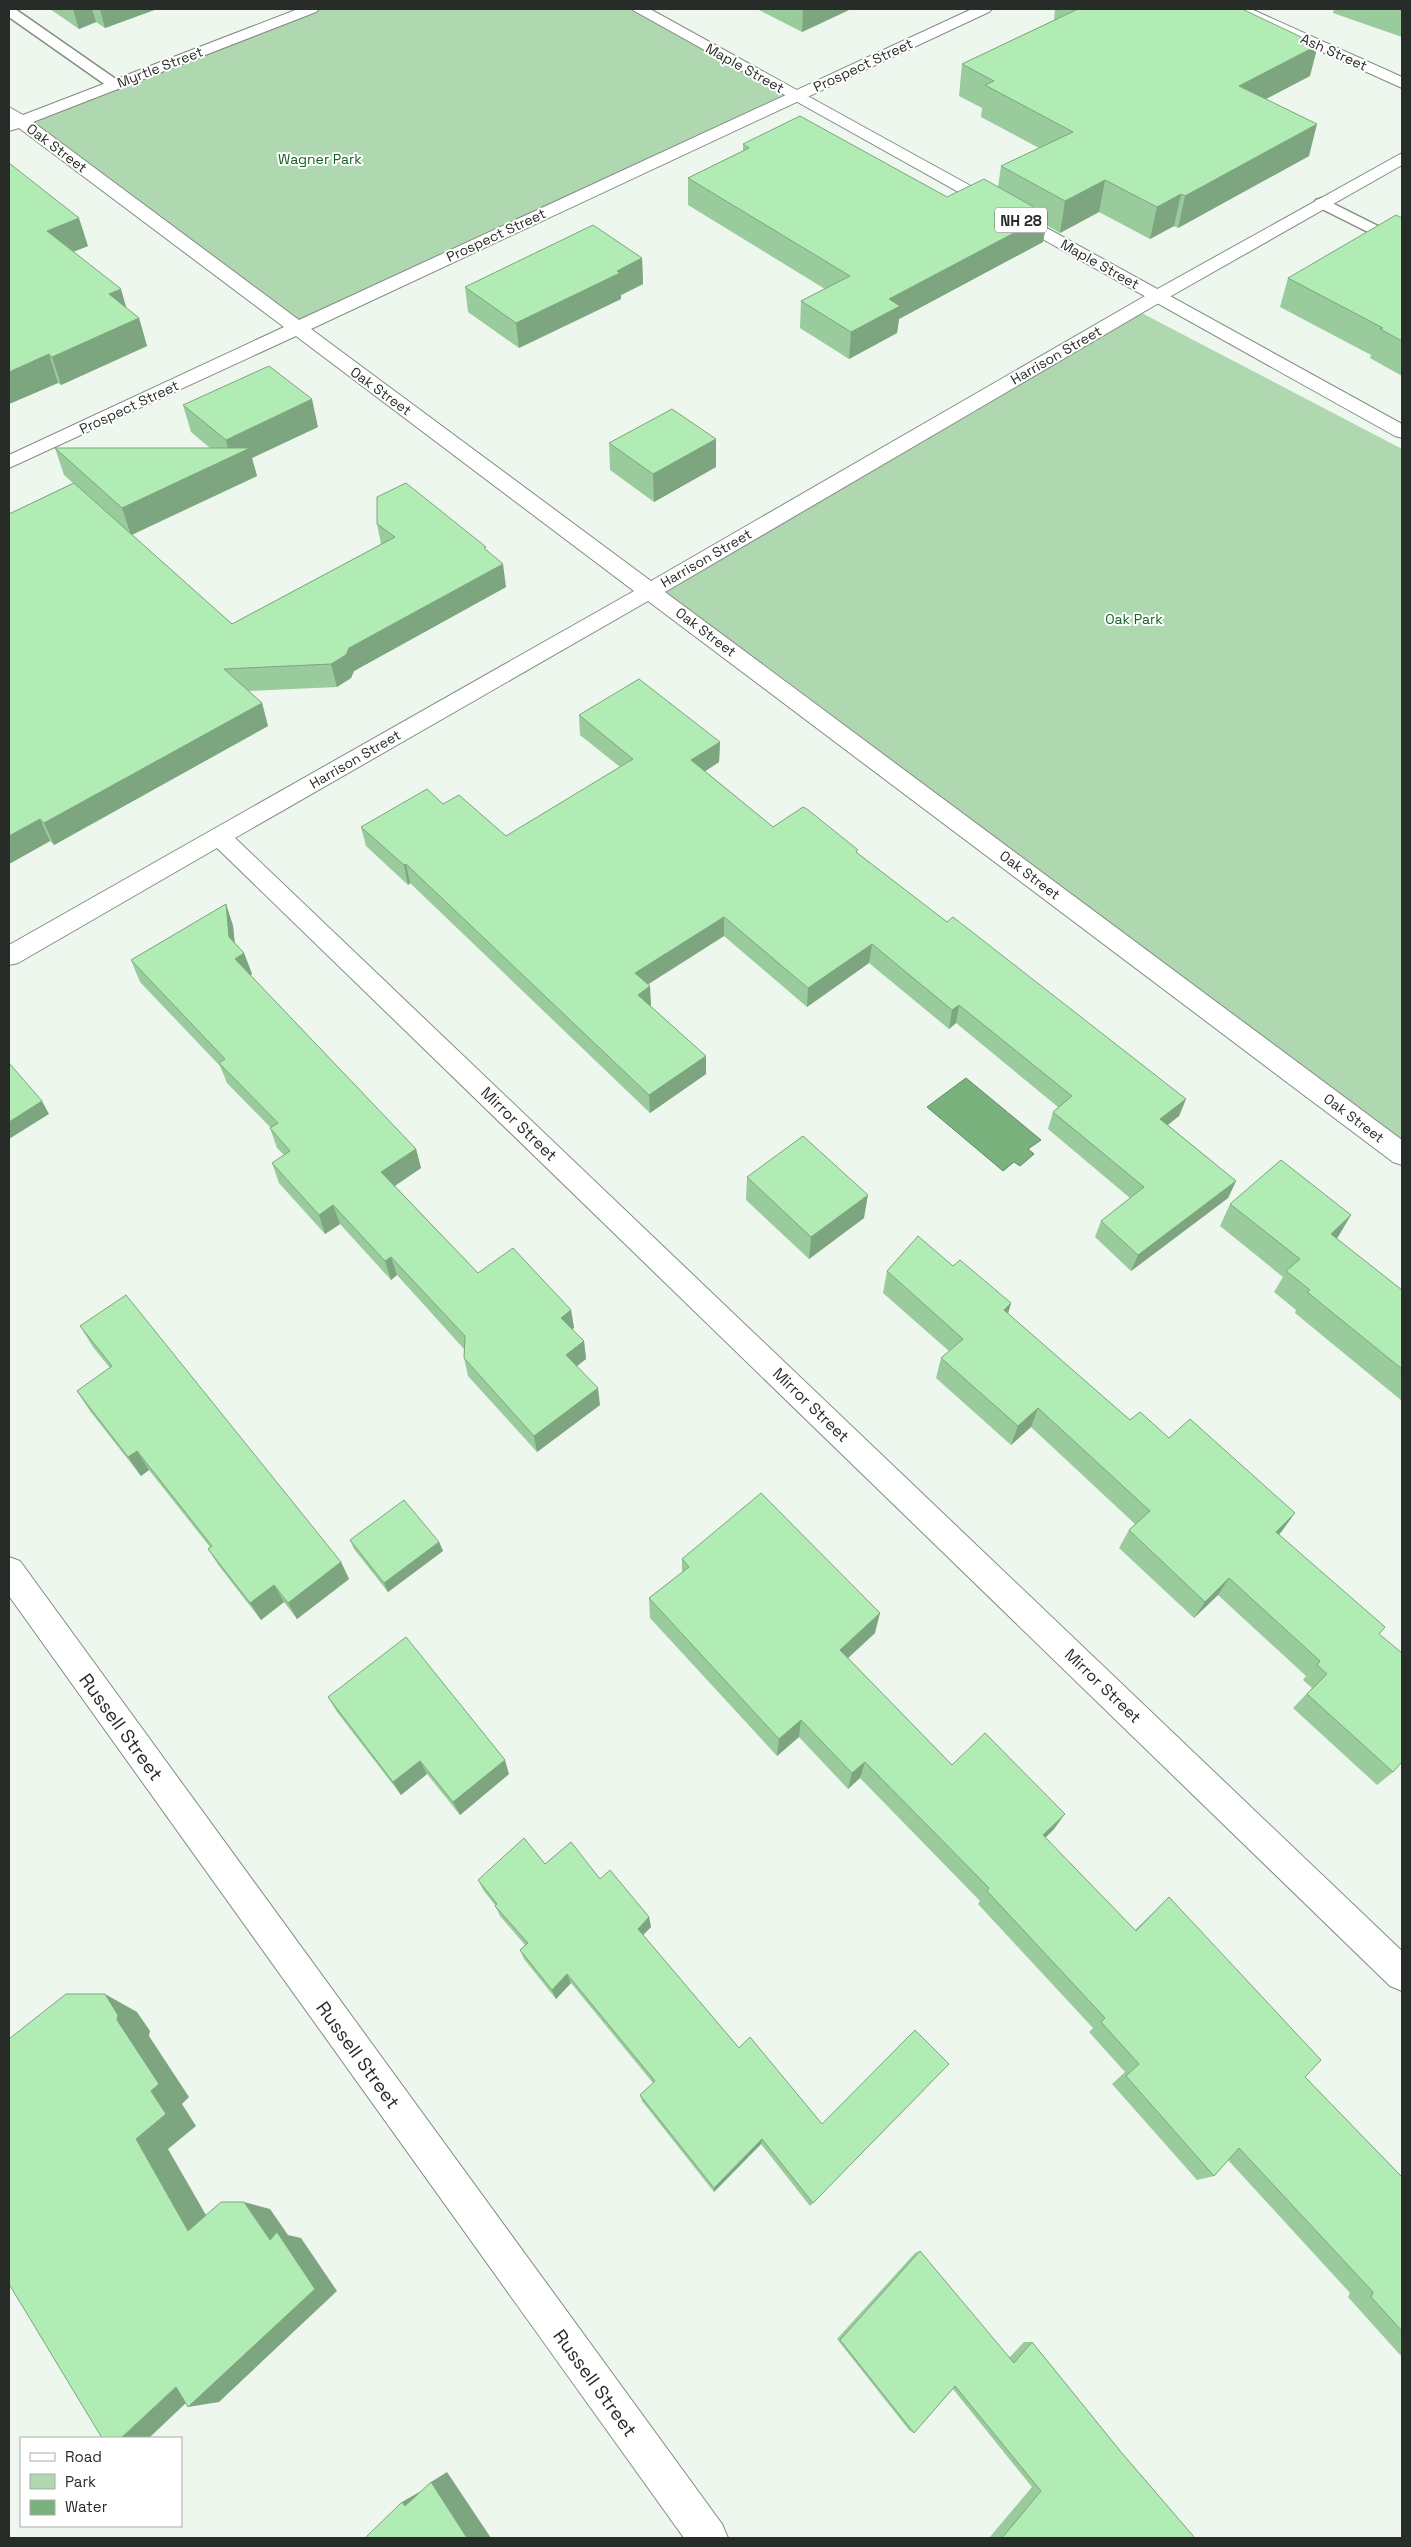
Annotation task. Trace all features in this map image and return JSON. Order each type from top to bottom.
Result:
[{"type":"street","name":"Myrtle Street","points":[[13,120],[114,85],[311,9]]},
{"type":"street","name":"Maple Street","points":[[639,9],[1402,432]]},
{"type":"street","name":"Prospect Street","points":[[9,462],[984,9]]},
{"type":"street","name":"Ash Street","points":[[1239,9],[1402,83]]},
{"type":"street","name":"Oak Street","points":[[13,120],[650,591],[1402,1154]]},
{"type":"street","name":"Harrison Street","points":[[9,956],[650,591],[1158,296],[1402,158]]},
{"type":"street","name":"Mirror Street","points":[[219,836],[1402,1974]]},
{"type":"street","name":"Russell Street","points":[[9,1571],[708,2538]]},
{"type":"lane","points":[[9,11],[114,85]]},
{"type":"lane","points":[[1322,203],[1402,244]]},
{"type":"green space","name":"Wagner Park","points":[[308,9],[639,9],[797,96],[297,329],[21,121]]},
{"type":"green space","name":"Oak Park","points":[[1134,309],[1402,449],[1402,1154],[653,593]]},
{"type":"water","points":[[966,1078],[1041,1140],[1028,1149],[1034,1154],[1020,1166],[1014,1162],[1003,1171],[927,1107]]},
{"type":"building","points":[[1078,9],[1242,9],[1318,45],[1239,86],[1317,124],[1185,196],[1181,194],[1157,207],[1105,180],[1065,201],[1001,166],[1073,132],[985,85],[994,81],[962,64]]},
{"type":"building","points":[[800,116],[947,197],[984,179],[1048,215],[889,299],[900,306],[851,332],[801,301],[850,276],[688,178],[749,148],[743,144]]},
{"type":"building","points":[[9,163],[79,218],[47,231],[121,289],[109,294],[139,318],[52,357],[49,354],[9,372]]},
{"type":"building","points":[[1396,215],[1402,218],[1402,341],[1380,329],[1383,328],[1288,278]]},
{"type":"building","points":[[593,225],[642,258],[617,271],[620,273],[516,323],[465,287]]},
{"type":"building","points":[[269,366],[312,399],[226,440],[183,405]]},
{"type":"building","points":[[672,409],[716,439],[653,474],[609,443]]},
{"type":"building","points":[[55,448],[250,448],[122,508]]},
{"type":"building","points":[[74,483],[232,624],[395,537],[377,524],[377,497],[406,483],[486,547],[484,548],[503,564],[349,648],[346,655],[331,664],[224,669],[262,703],[44,823],[40,819],[9,836],[9,514]]},
{"type":"building","points":[[639,679],[720,742],[691,760],[773,827],[803,807],[807,809],[858,850],[856,852],[947,922],[953,917],[1186,1099],[1160,1119],[1236,1181],[1138,1255],[1101,1221],[1144,1187],[1053,1112],[1072,1096],[959,1005],[952,1010],[872,944],[808,988],[724,917],[635,973],[650,986],[638,995],[706,1056],[649,1095],[406,864],[404,865],[361,827],[427,789],[443,804],[459,795],[506,836],[633,759],[579,715]]},
{"type":"building","points":[[226,904],[229,937],[244,953],[235,959],[416,1149],[381,1172],[478,1273],[513,1248],[571,1310],[561,1318],[584,1341],[566,1355],[598,1388],[534,1436],[464,1358],[465,1336],[391,1257],[385,1261],[333,1205],[319,1215],[272,1163],[290,1151],[270,1128],[278,1123],[219,1063],[225,1059],[131,960]]},
{"type":"building","points":[[9,1063],[42,1101],[9,1122]]},
{"type":"building","points":[[803,1136],[868,1195],[811,1237],[747,1177]]},
{"type":"building","points":[[1281,1160],[1351,1215],[1331,1234],[1402,1290],[1402,1369],[1307,1292],[1310,1290],[1286,1271],[1300,1259],[1230,1204]]},
{"type":"building","points":[[918,1236],[953,1266],[960,1260],[1011,1303],[1004,1310],[1130,1420],[1140,1412],[1169,1438],[1190,1419],[1295,1513],[1276,1532],[1385,1627],[1379,1634],[1402,1653],[1402,1762],[1393,1772],[1307,1694],[1327,1674],[1317,1665],[1320,1661],[1229,1578],[1205,1602],[1129,1530],[1150,1511],[1038,1408],[1018,1426],[941,1358],[963,1339],[887,1271]]},
{"type":"building","points":[[126,1295],[341,1562],[288,1603],[274,1585],[250,1603],[208,1549],[212,1546],[137,1451],[128,1457],[77,1391],[112,1366],[80,1326]]},
{"type":"building","points":[[761,1493],[880,1613],[840,1650],[952,1765],[985,1733],[1065,1814],[1043,1835],[1136,1931],[1169,1897],[1321,2060],[1305,2077],[1402,2177],[1402,2331],[1371,2297],[1373,2292],[1239,2148],[1214,2176],[1126,2076],[1139,2064],[1101,2022],[1105,2018],[987,1891],[989,1888],[865,1762],[852,1773],[801,1720],[779,1739],[649,1598],[689,1567],[682,1559]]},
{"type":"building","points":[[404,1500],[439,1542],[384,1583],[350,1540]]},
{"type":"building","points":[[406,1637],[505,1760],[453,1802],[420,1761],[393,1782],[328,1697]]},
{"type":"building","points":[[524,1838],[545,1864],[571,1842],[600,1879],[610,1870],[649,1917],[638,1929],[739,2048],[750,2037],[822,2124],[915,2030],[949,2064],[813,2203],[762,2139],[714,2188],[640,2095],[655,2081],[567,1974],[552,1990],[520,1950],[528,1943],[495,1906],[497,1904],[478,1880]]},
{"type":"building","points":[[66,1994],[105,1994],[118,2015],[117,2020],[159,2084],[151,2091],[166,2114],[136,2139],[188,2231],[221,2202],[244,2202],[270,2240],[277,2232],[315,2289],[188,2407],[176,2387],[122,2437],[101,2437],[9,2284],[9,2039]]},
{"type":"building","points":[[920,2251],[1014,2363],[1032,2342],[1121,2452],[1195,2538],[1002,2538],[1041,2491],[955,2386],[914,2433],[840,2340]]},
{"type":"building","points":[[431,2482],[467,2538],[365,2538],[402,2502],[405,2506]]}]
